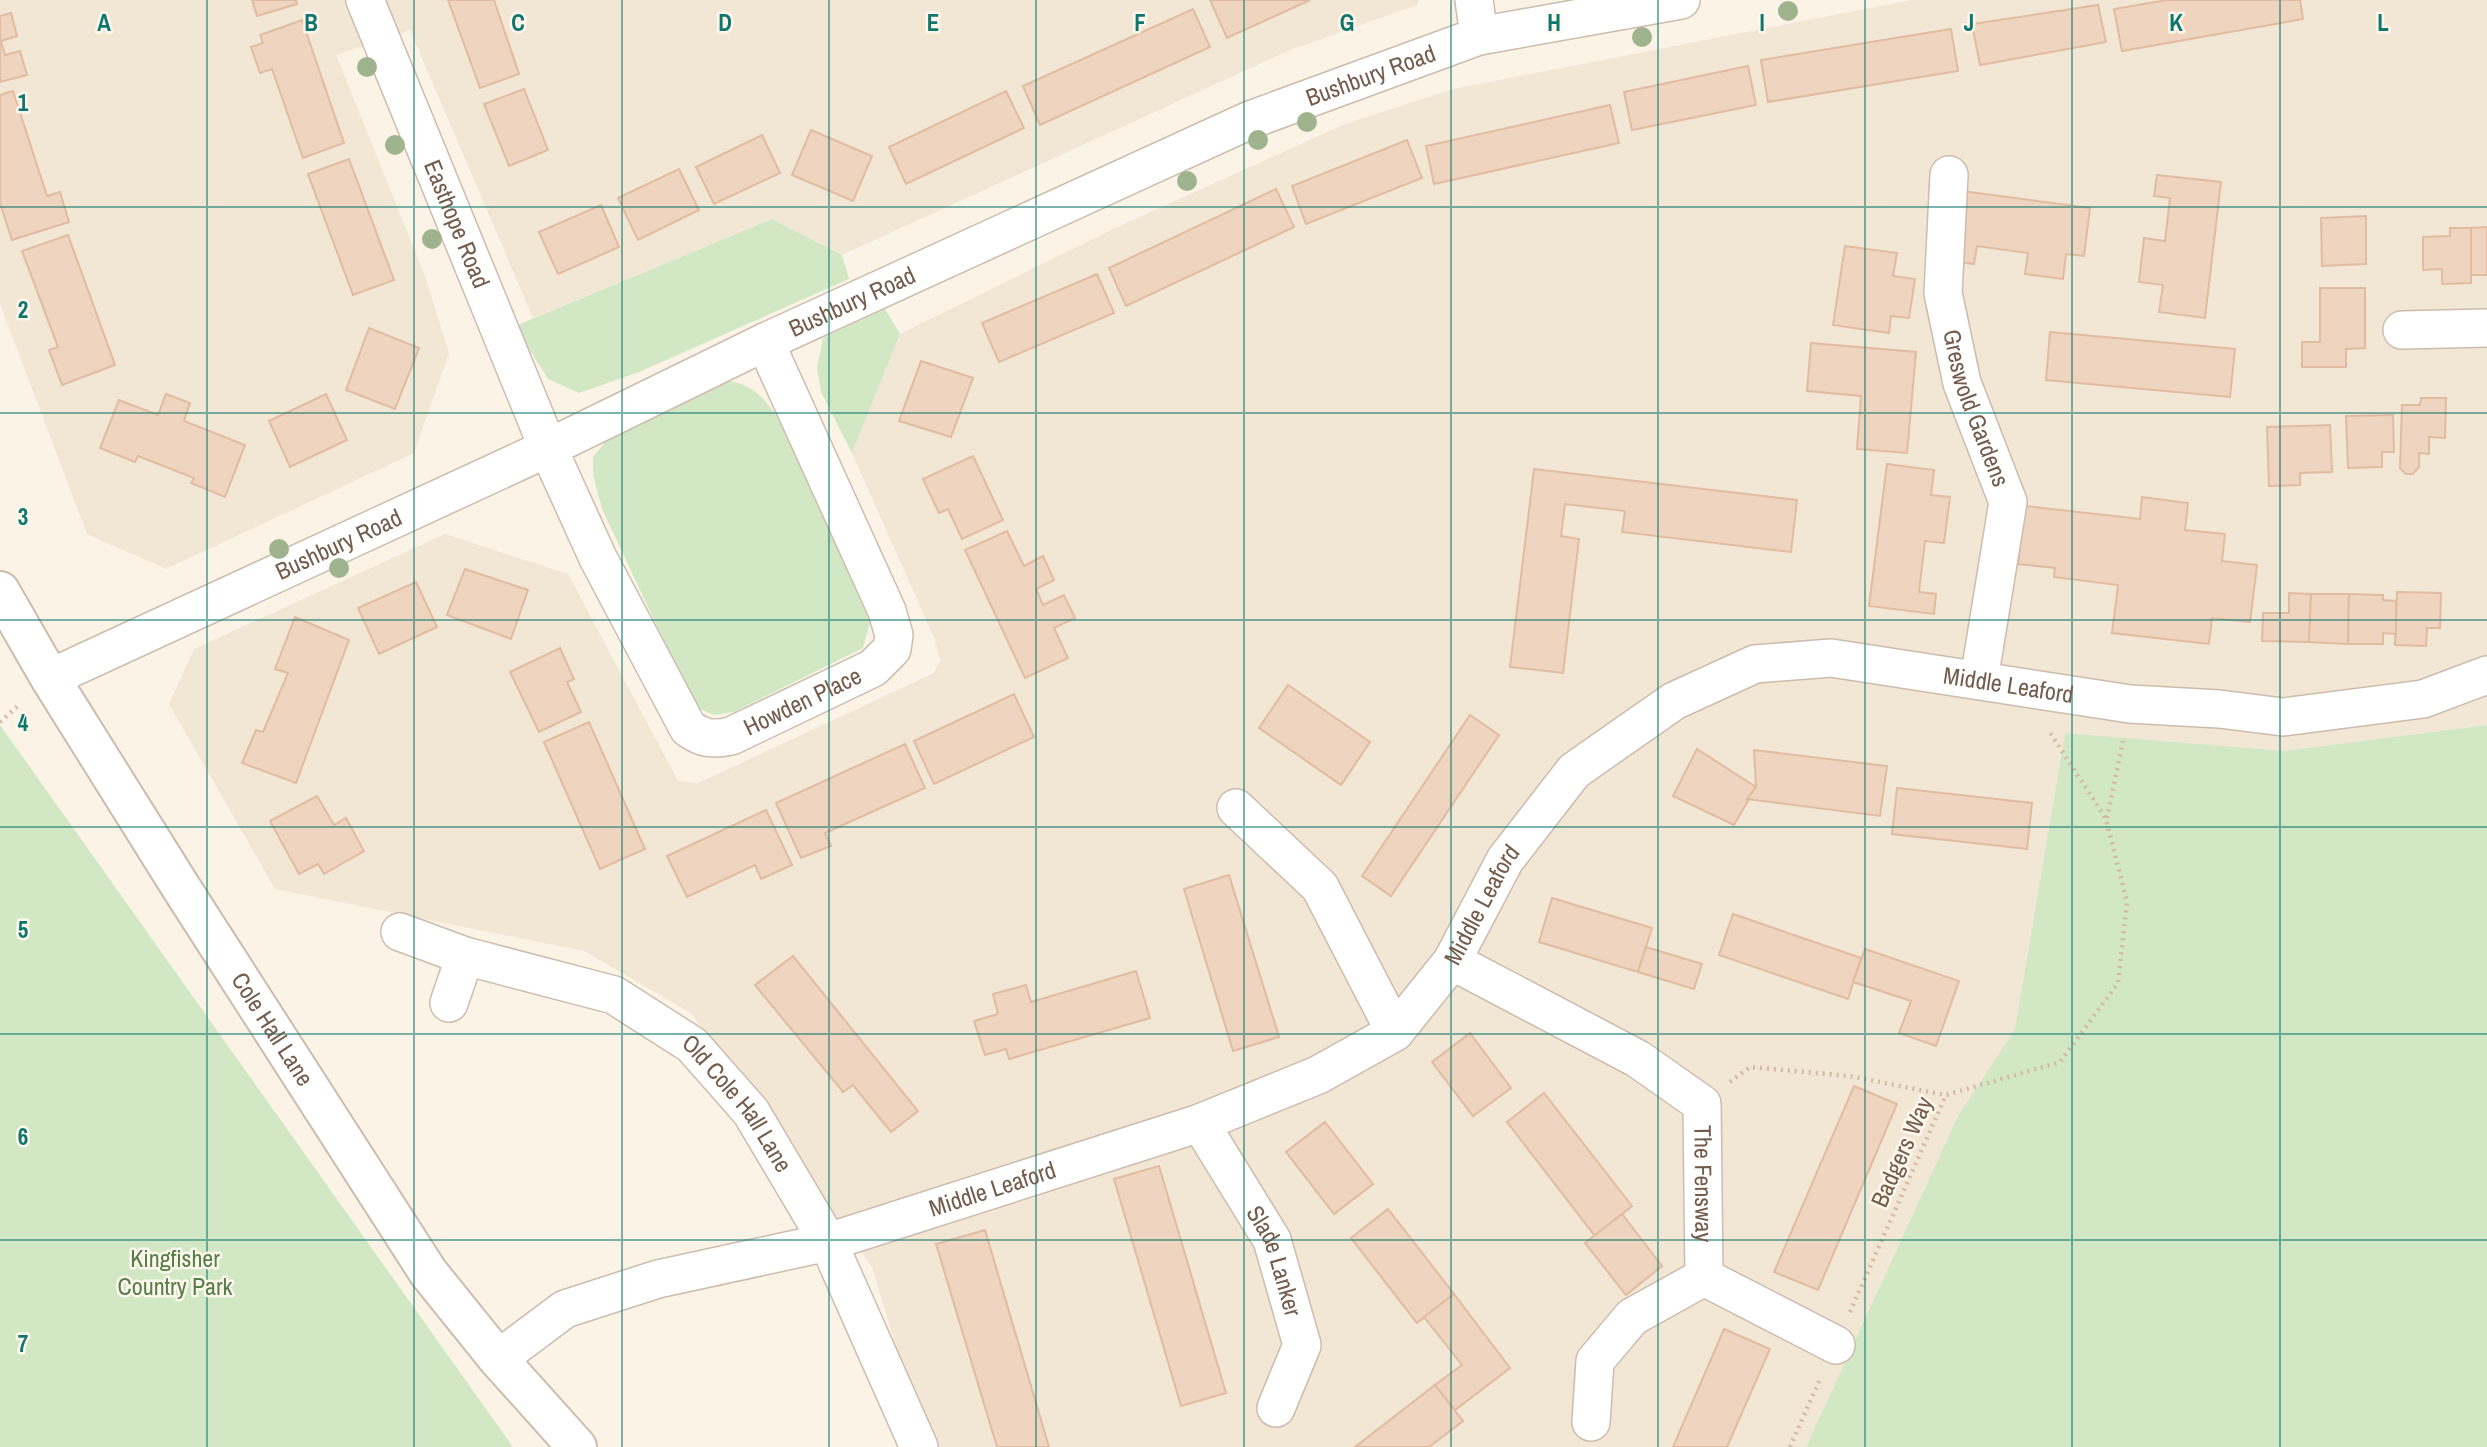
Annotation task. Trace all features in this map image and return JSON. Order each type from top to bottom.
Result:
[{"type":"street","name":"Easthope Road","points":[[365,0],[548,448]]},
{"type":"street","points":[[1474,0],[1479,36]]},
{"type":"street","name":"Bushbury Road","points":[[50,678],[548,448],[765,342],[1250,120],[1479,36],[1681,0]]},
{"type":"street","name":"Greswold Gardens","points":[[1949,175],[1943,293],[1962,383],[2008,502],[1979,680]]},
{"type":"street","points":[[2402,330],[2487,328]]},
{"type":"street","name":"Howden Place","points":[[548,448],[604,570],[679,713],[688,728],[700,737],[715,740],[731,736],[873,668],[892,649],[894,635],[887,611],[765,342]]},
{"type":"street","name":"Cole Hall Lane","points":[[0,590],[50,678],[189,901],[428,1272],[498,1359],[577,1447]]},
{"type":"street","name":"Middle Leaford","points":[[498,1359],[565,1309],[658,1279],[828,1242],[1200,1123],[1318,1075],[1395,1032],[1452,961],[1505,860],[1574,771],[1674,701],[1755,664],[1831,658],[2130,704],[2220,709],[2283,717],[2423,699],[2487,675]]},
{"type":"street","points":[[1236,808],[1320,887],[1395,1032]]},
{"type":"street","name":"Old Cole Hall Lane","points":[[400,932],[465,956],[614,995],[692,1045],[751,1112],[828,1242],[919,1447]]},
{"type":"street","points":[[449,1003],[465,956]]},
{"type":"street","name":"The Fensway","points":[[1452,961],[1638,1059],[1702,1104],[1704,1277],[1836,1345]]},
{"type":"street","name":"Slade Lanker","points":[[1200,1123],[1272,1240],[1302,1345],[1276,1408]]},
{"type":"street","points":[[1591,1422],[1595,1361],[1632,1317],[1704,1277]]},
{"type":"path","name":"Badgers Way","points":[[1790,1447],[1946,1095],[2060,1062],[2119,983],[2127,902],[2106,819],[2022,689]]},
{"type":"path","points":[[2106,819],[2130,704]]},
{"type":"path","points":[[1702,1104],[1749,1067],[1850,1076],[1946,1095]]},
{"type":"shaded area","points":[[0,0],[1419,0],[1417,5],[1290,50],[842,255],[772,219],[533,318],[410,30],[336,55],[425,276],[449,353],[414,453],[166,569],[87,534],[0,304]]},
{"type":"shaded area","points":[[1911,0],[2487,0],[2487,725],[2285,751],[2065,733],[2015,1029],[1958,1116],[1806,1447],[926,1447],[872,1267],[691,1013],[584,951],[275,889],[169,704],[194,649],[445,534],[568,574],[678,781],[698,783],[934,673],[940,661],[935,640],[852,453],[900,334],[1111,230],[1345,124],[1453,89]]},
{"type":"green space","points":[[772,219],[842,255],[849,279],[639,372],[579,393],[548,379],[515,326]]},
{"type":"green space","points":[[885,309],[900,334],[852,453],[821,392],[817,368],[823,338]]},
{"type":"green space","points":[[730,381],[753,390],[764,399],[779,419],[870,622],[863,648],[734,712],[714,715],[695,707],[602,509],[593,475],[593,457],[609,437]]},
{"type":"green space","name":"Kingfisher Country Park","points":[[0,725],[513,1447],[0,1447]]},
{"type":"green space","points":[[2487,725],[2487,1447],[1806,1447],[1958,1116],[2015,1029],[2065,733],[2285,751]]},
{"type":"building","points":[[252,0],[296,0],[297,4],[257,16]]},
{"type":"building","points":[[448,0],[494,0],[519,74],[480,88]]},
{"type":"building","points":[[1210,0],[1310,0],[1227,38]]},
{"type":"building","points":[[2167,0],[2300,0],[2303,19],[2122,51],[2114,9]]},
{"type":"building","points":[[2098,5],[2106,42],[1980,65],[1972,24]]},
{"type":"building","points":[[1193,9],[1210,47],[1040,125],[1023,86]]},
{"type":"building","points":[[11,13],[17,36],[1,41],[5,55],[20,51],[27,75],[0,82],[0,16]]},
{"type":"building","points":[[302,20],[344,143],[303,158],[272,69],[260,73],[251,47],[263,43],[260,35]]},
{"type":"building","points":[[1951,29],[1958,71],[1768,102],[1761,60]]},
{"type":"building","points":[[1748,66],[1756,105],[1632,130],[1624,92]]},
{"type":"building","points":[[524,89],[548,150],[509,166],[484,104]]},
{"type":"building","points":[[13,91],[47,196],[60,192],[69,222],[12,240],[0,203],[0,95]]},
{"type":"building","points":[[1006,91],[1024,128],[906,184],[889,147]]},
{"type":"building","points":[[1610,105],[1619,143],[1434,184],[1426,146]]},
{"type":"building","points":[[811,130],[872,156],[853,201],[792,175]]},
{"type":"building","points":[[762,135],[780,173],[714,204],[696,167]]},
{"type":"building","points":[[1407,140],[1422,178],[1306,224],[1292,186]]},
{"type":"building","points":[[349,159],[394,280],[353,295],[308,174]]},
{"type":"building","points":[[679,169],[699,210],[638,240],[618,198]]},
{"type":"building","points":[[2157,175],[2221,182],[2205,318],[2159,312],[2163,285],[2139,282],[2144,238],[2165,241],[2170,198],[2154,196]]},
{"type":"building","points":[[1276,189],[1294,227],[1126,306],[1109,268]]},
{"type":"building","points":[[1962,191],[2090,208],[2084,256],[2066,254],[2063,279],[2025,274],[2028,253],[1977,246],[1974,264],[1953,261]]},
{"type":"building","points":[[601,205],[619,247],[558,274],[539,232]]},
{"type":"building","points":[[2366,216],[2366,264],[2322,266],[2321,218]]},
{"type":"building","points":[[2487,227],[2487,275],[2471,275],[2471,228]]},
{"type":"building","points":[[2450,228],[2471,228],[2471,283],[2442,284],[2442,269],[2423,270],[2423,237],[2450,236]]},
{"type":"building","points":[[68,235],[115,365],[62,385],[49,350],[58,347],[22,251]]},
{"type":"building","points":[[1845,246],[1897,253],[1893,276],[1915,279],[1909,318],[1891,316],[1889,333],[1833,325]]},
{"type":"building","points":[[1097,274],[1114,313],[999,362],[982,323]]},
{"type":"building","points":[[2320,288],[2365,288],[2365,348],[2346,349],[2346,367],[2302,367],[2302,342],[2320,342]]},
{"type":"building","points":[[369,328],[419,348],[395,409],[346,390]]},
{"type":"building","points":[[2050,332],[2235,349],[2230,397],[2046,380]]},
{"type":"building","points":[[1811,343],[1916,352],[1907,453],[1857,449],[1861,396],[1807,391]]},
{"type":"building","points":[[921,361],[973,378],[951,437],[899,421]]},
{"type":"building","points":[[166,394],[190,403],[184,421],[245,445],[225,497],[191,483],[194,478],[138,456],[135,462],[100,448],[119,400],[158,415]]},
{"type":"building","points":[[326,394],[347,440],[290,467],[269,421]]},
{"type":"building","points":[[2421,398],[2446,398],[2445,438],[2429,437],[2429,454],[2419,453],[2419,467],[2413,474],[2406,474],[2400,468],[2402,405],[2420,405]]},
{"type":"building","points":[[2393,415],[2394,452],[2382,452],[2382,467],[2348,468],[2346,416]]},
{"type":"building","points":[[2330,425],[2332,472],[2300,473],[2300,485],[2269,486],[2267,427]]},
{"type":"building","points":[[973,456],[1003,520],[962,539],[948,509],[939,513],[923,479]]},
{"type":"building","points":[[1887,464],[1934,470],[1931,495],[1950,497],[1944,543],[1925,541],[1919,592],[1936,594],[1934,614],[1869,606]]},
{"type":"building","points":[[1534,469],[1797,500],[1791,552],[1622,532],[1625,511],[1565,504],[1561,536],[1579,539],[1563,673],[1510,667]]},
{"type":"building","points":[[2142,497],[2188,503],[2185,530],[2225,534],[2222,561],[2257,565],[2250,622],[2212,618],[2209,644],[2112,633],[2118,585],[2054,577],[2055,568],[2018,564],[2025,506],[2140,519]]},
{"type":"building","points":[[1007,531],[1024,566],[1043,556],[1054,580],[1036,589],[1043,605],[1064,595],[1075,618],[1054,628],[1068,658],[1025,678],[965,550]]},
{"type":"building","points":[[465,569],[528,590],[511,639],[447,615]]},
{"type":"building","points":[[416,582],[437,627],[379,654],[358,608]]},
{"type":"building","points":[[2397,592],[2441,593],[2440,628],[2427,628],[2426,646],[2395,645]]},
{"type":"building","points":[[2289,593],[2311,594],[2309,642],[2262,641],[2263,613],[2289,613]]},
{"type":"building","points":[[2311,594],[2349,594],[2348,644],[2309,642]]},
{"type":"building","points":[[2349,594],[2383,595],[2383,600],[2396,601],[2396,634],[2383,633],[2383,644],[2348,644]]},
{"type":"building","points":[[295,617],[349,640],[296,783],[242,763],[256,730],[263,732],[288,673],[275,669]]},
{"type":"building","points":[[560,648],[574,679],[567,682],[581,712],[539,732],[510,672]]},
{"type":"building","points":[[1288,685],[1370,742],[1341,785],[1259,728]]},
{"type":"building","points":[[1014,694],[1034,737],[934,784],[914,741]]},
{"type":"building","points":[[1470,715],[1499,735],[1391,896],[1362,876]]},
{"type":"building","points":[[589,722],[645,849],[600,869],[544,742]]},
{"type":"building","points":[[905,744],[925,788],[825,833],[831,846],[801,858],[776,803]]},
{"type":"building","points":[[1697,749],[1756,787],[1734,825],[1673,796]]},
{"type":"building","points":[[1754,750],[1887,766],[1880,816],[1747,799],[1756,787]]},
{"type":"building","points":[[1897,788],[2032,803],[2027,849],[1892,834]]},
{"type":"building","points":[[317,796],[334,825],[346,818],[364,851],[324,874],[318,864],[299,874],[270,821]]},
{"type":"building","points":[[766,810],[792,865],[761,879],[755,865],[687,897],[667,856]]},
{"type":"building","points":[[1229,875],[1279,1037],[1233,1051],[1184,889]]},
{"type":"building","points":[[1552,898],[1652,928],[1638,972],[1539,942]]},
{"type":"building","points":[[1733,914],[1861,958],[1848,999],[1719,955]]},
{"type":"building","points":[[1646,947],[1702,964],[1694,989],[1638,972]]},
{"type":"building","points":[[1865,949],[1959,981],[1936,1046],[1899,1033],[1911,1001],[1853,982]]},
{"type":"building","points":[[793,956],[918,1111],[891,1132],[853,1085],[843,1092],[755,985]]},
{"type":"building","points":[[1136,971],[1150,1018],[1009,1059],[1006,1049],[985,1055],[974,1021],[998,1014],[993,994],[1026,985],[1031,1002]]},
{"type":"building","points":[[1470,1033],[1511,1088],[1473,1116],[1432,1062]]},
{"type":"building","points":[[1854,1086],[1897,1104],[1818,1290],[1774,1272]]},
{"type":"building","points":[[1544,1093],[1632,1206],[1595,1236],[1507,1122]]},
{"type":"building","points":[[1325,1122],[1373,1184],[1334,1214],[1286,1152]]},
{"type":"building","points":[[1159,1166],[1226,1393],[1181,1406],[1114,1179]]},
{"type":"building","points":[[1388,1209],[1454,1294],[1417,1323],[1351,1238]]},
{"type":"building","points":[[1622,1214],[1662,1266],[1626,1295],[1585,1243]]},
{"type":"building","points":[[985,1230],[1049,1447],[997,1447],[936,1244]]},
{"type":"building","points":[[1454,1294],[1510,1368],[1455,1410],[1435,1385],[1462,1365],[1424,1317]]},
{"type":"building","points":[[1724,1329],[1770,1349],[1727,1447],[1673,1447]]},
{"type":"building","points":[[1435,1385],[1463,1421],[1429,1447],[1355,1447]]}]
